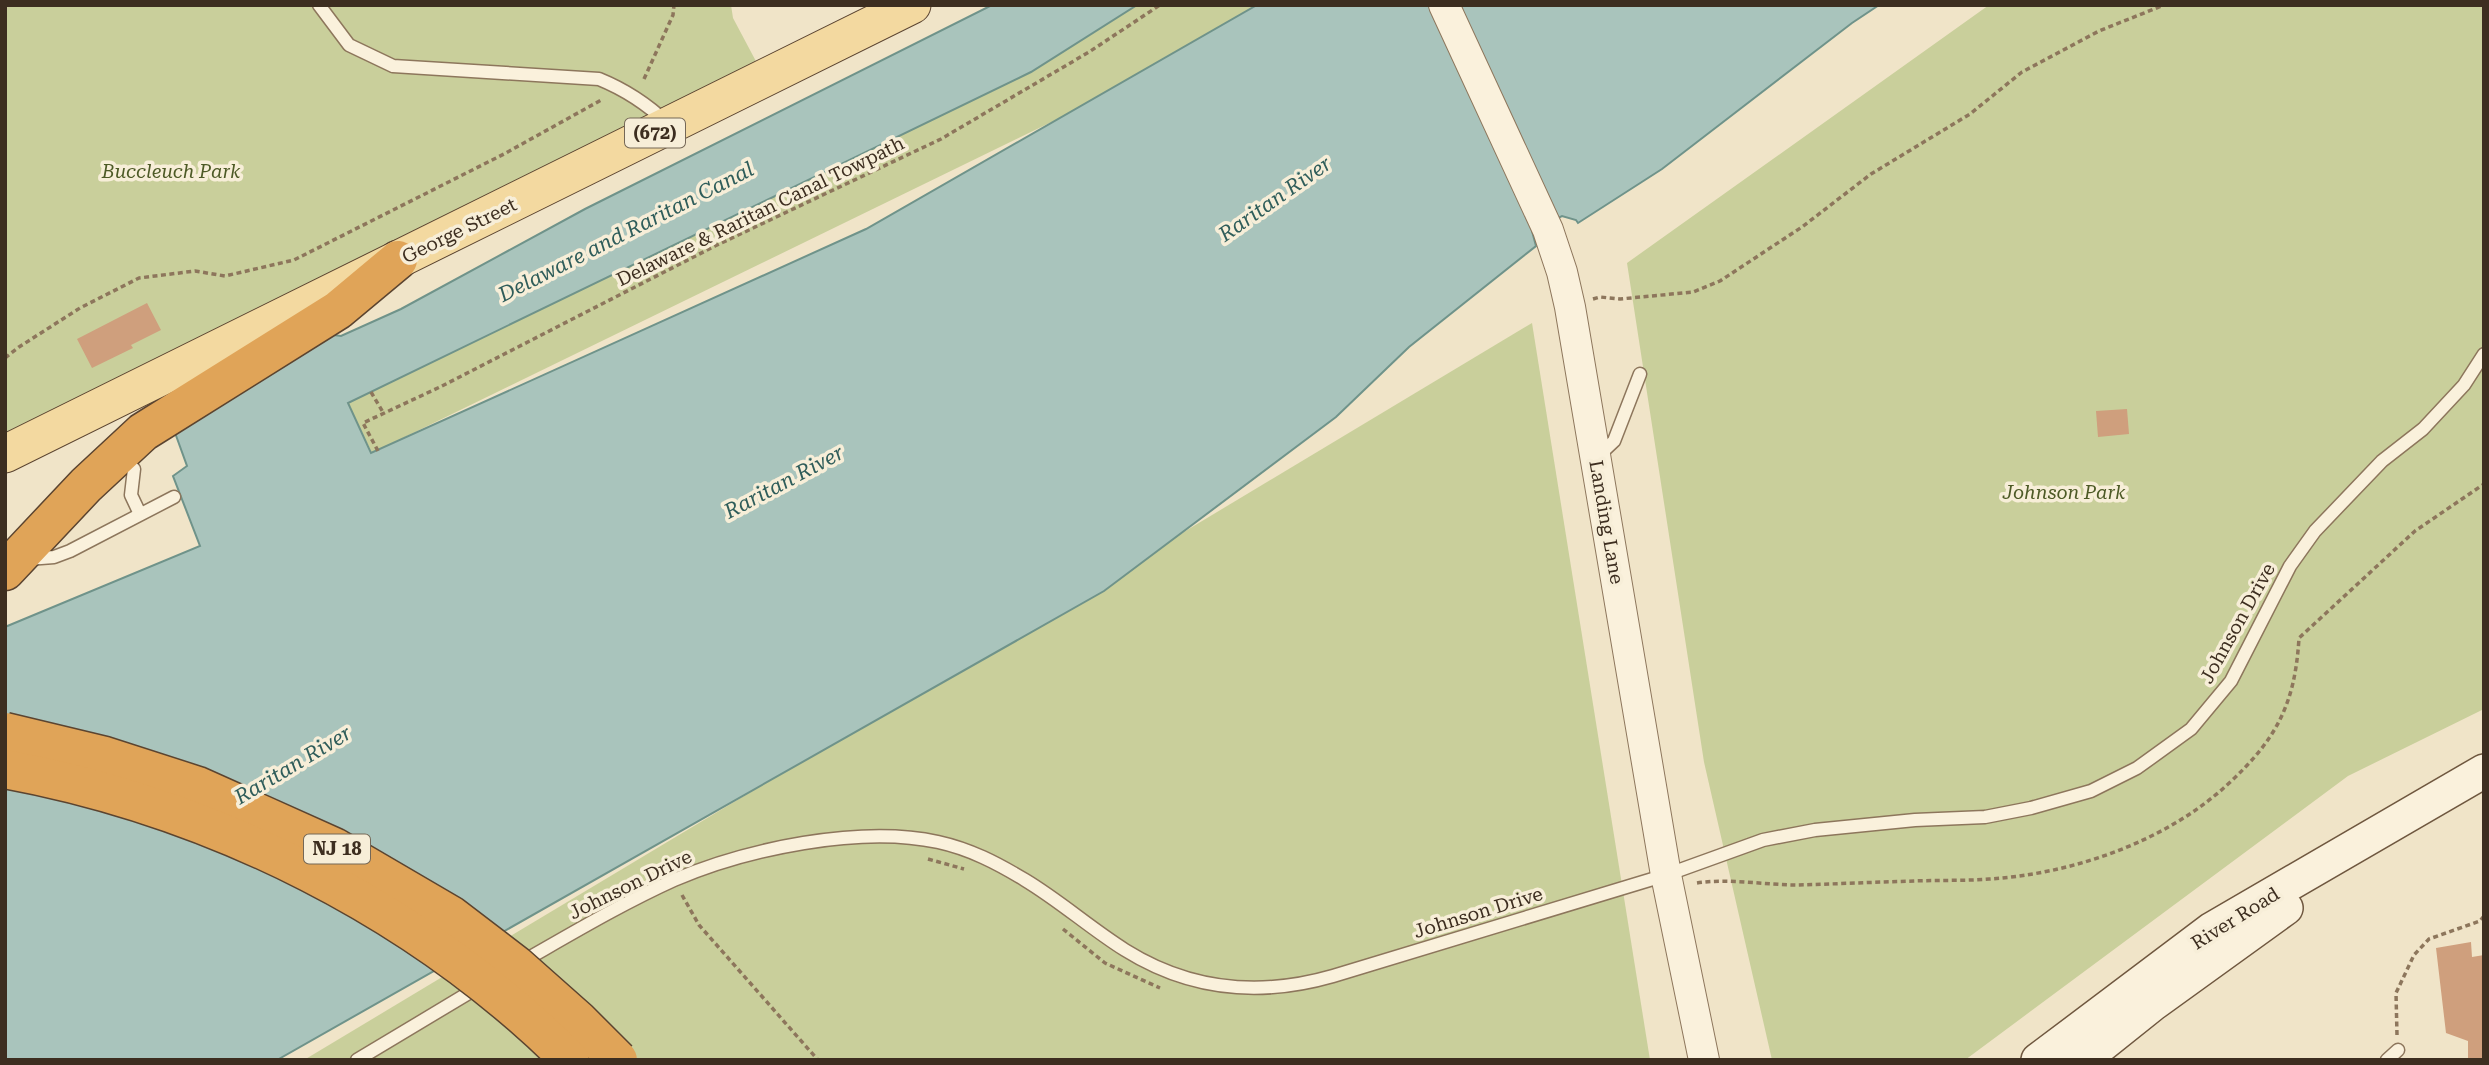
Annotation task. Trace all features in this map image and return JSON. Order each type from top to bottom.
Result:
[{"type":"highway","points":[[10,565],[119,453],[143,432],[338,310],[398,260]]},
{"type":"highway","name":"NJ 18","points":[[5,732],[105,756],[198,786],[334,847],[452,916],[516,965],[618,1060]]},
{"type":"highway","name":"NJ 18","points":[[5,769],[58,779],[154,807],[223,832],[326,881],[420,937],[471,975],[550,1040],[570,1060]]},
{"type":"main road","name":"George Street","points":[[5,454],[912,5]]},
{"type":"main road","name":"River Road","points":[[2038,1060],[2212,929],[2484,771]]},
{"type":"main road","name":"River Road","points":[[2083,1060],[2153,1004],[2444,793]]},
{"type":"street","name":"Landing Lane","points":[[1444,5],[1548,230],[1562,272],[1666,875],[1704,1060]]},
{"type":"lane","points":[[319,5],[349,45],[393,65],[599,79],[624,89],[647,104],[670,126]]},
{"type":"lane","name":"Johnson Drive","points":[[358,1060],[626,903],[715,865],[774,849],[825,840],[908,837],[938,842],[992,860],[1046,893],[1125,950],[1173,975],[1226,988],[1269,989],[1305,985],[1666,875],[1763,840],[1815,830],[1915,820],[1985,817],[2031,808],[2091,791],[2137,768],[2191,729],[2231,681],[2290,566],[2315,531],[2382,461],[2423,429],[2464,386],[2484,354]]},
{"type":"lane","points":[[1596,458],[1614,442],[1640,374]]},
{"type":"lane","points":[[119,453],[134,469],[131,495],[140,514]]},
{"type":"lane","points":[[10,565],[54,557],[70,551],[174,497]]},
{"type":"lane","points":[[2387,1060],[2398,1050]]},
{"type":"path","points":[[644,79],[673,15],[674,5]]},
{"type":"path","name":"Delaware & Raritan Canal Towpath","points":[[378,451],[363,424],[715,246],[941,139],[1088,52],[1160,5]]},
{"type":"path","points":[[1589,301],[1600,297],[1620,299],[1693,292],[1707,288],[1739,270],[1802,227],[1871,174],[1970,114],[2022,72],[2099,31],[2164,5]]},
{"type":"path","points":[[5,358],[80,308],[139,278],[195,271],[225,276],[294,260],[504,154],[603,99]]},
{"type":"path","points":[[371,392],[384,414]]},
{"type":"path","points":[[926,859],[971,872]]},
{"type":"path","points":[[672,900],[694,892]]},
{"type":"path","points":[[682,895],[699,925],[818,1060]]},
{"type":"path","points":[[2398,1050],[2396,993],[2414,955],[2429,939],[2480,921],[2484,916]]},
{"type":"path","points":[[1063,929],[1105,963],[1166,990]]},
{"type":"green space","name":"Buccleuch Park","points":[[5,5],[731,5],[733,18],[759,67],[5,438]]},
{"type":"green space","points":[[1137,5],[1261,5],[1111,93],[372,453],[348,403],[1031,72]]},
{"type":"green space","name":"Johnson Park","points":[[1989,5],[2484,5],[2484,709],[2348,776],[1965,1060],[1772,1060],[1704,762],[1627,263]]},
{"type":"green space","points":[[1532,323],[1650,1060],[304,1060]]},
{"type":"water","points":[[992,5],[1137,5],[1031,72],[348,403],[371,453],[866,229],[1257,5],[1879,5],[1662,169],[1578,223],[1562,216],[1532,231],[1536,246],[1409,347],[1336,417],[1104,591],[277,1060],[5,1060],[5,627],[200,546],[173,476],[187,466],[174,430],[326,334],[341,336],[401,309],[585,209]]},
{"type":"building","points":[[147,303],[161,330],[131,345],[133,348],[92,368],[77,339]]},
{"type":"building","points":[[2127,409],[2129,434],[2098,437],[2096,411]]},
{"type":"building","points":[[2471,942],[2472,957],[2484,955],[2484,1060],[2468,1060],[2468,1041],[2446,1033],[2436,948]]},
{"type":"water label","name":"Raritan River","points":[[1275,199]]},
{"type":"water label","name":"Delaware and Raritan Canal","points":[[626,232]]},
{"type":"water label","name":"Raritan River","points":[[784,482]]},
{"type":"water label","name":"Raritan River","points":[[293,765]]}]
